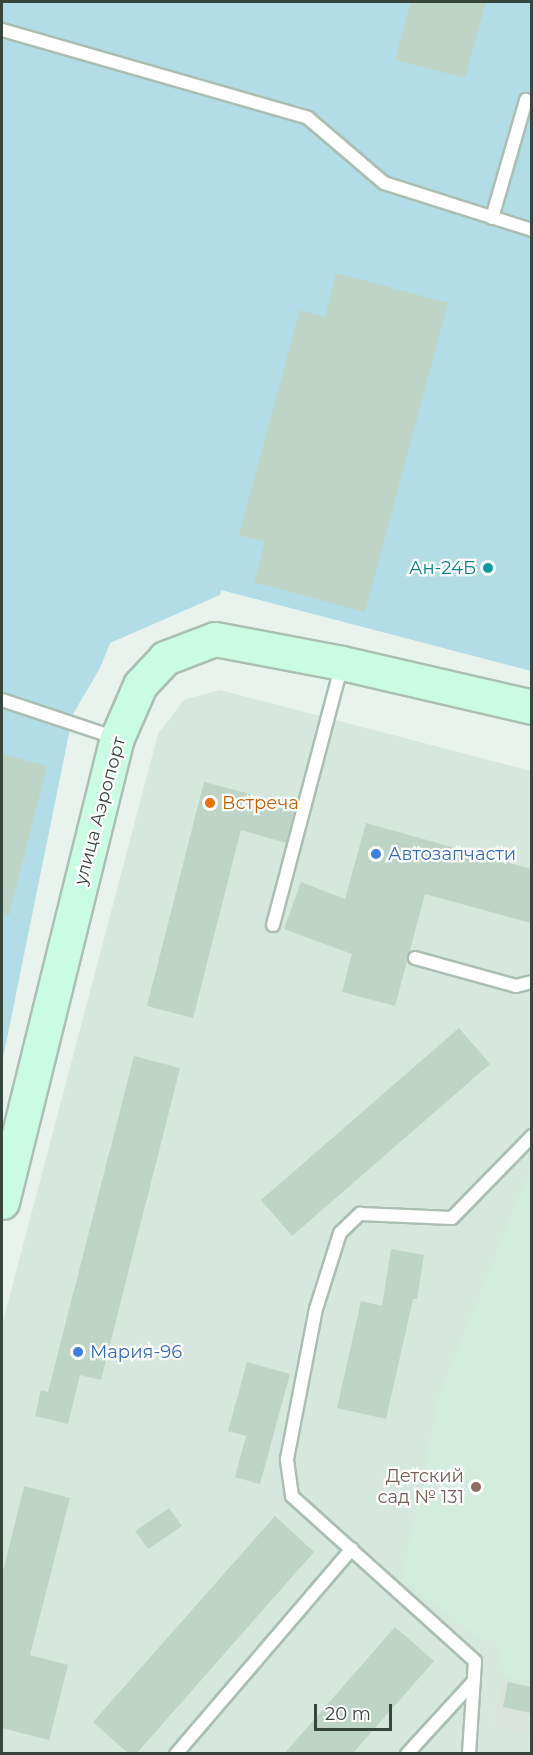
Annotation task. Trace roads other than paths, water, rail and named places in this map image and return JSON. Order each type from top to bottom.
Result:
[{"type":"main road","name":"улица Аэропорт","points":[[2,1202],[117,738],[140,685],[165,658],[215,639],[342,663],[531,707]]},
{"type":"lane","points":[[2,30],[308,118],[384,183],[531,230]]},
{"type":"lane","points":[[492,218],[526,100]]},
{"type":"lane","points":[[273,925],[342,663]]},
{"type":"lane","points":[[2,700],[117,738]]},
{"type":"lane","points":[[415,958],[516,986],[531,982]]},
{"type":"lane","points":[[469,1754],[475,1661],[292,1496],[286,1459],[316,1309],[340,1233],[360,1214],[452,1218],[531,1136]]},
{"type":"lane","points":[[176,1754],[352,1549]]},
{"type":"lane","points":[[407,1754],[474,1681]]},
{"type":"place","name":"Ан-24Б","points":[[488,568]]},
{"type":"place","name":"Встреча","points":[[210,803]]},
{"type":"place","name":"Автозапчасти","points":[[376,854]]},
{"type":"place","name":"Мария-96","points":[[78,1352]]},
{"type":"place","name":"Детский сад № 131","points":[[476,1487]]}]
